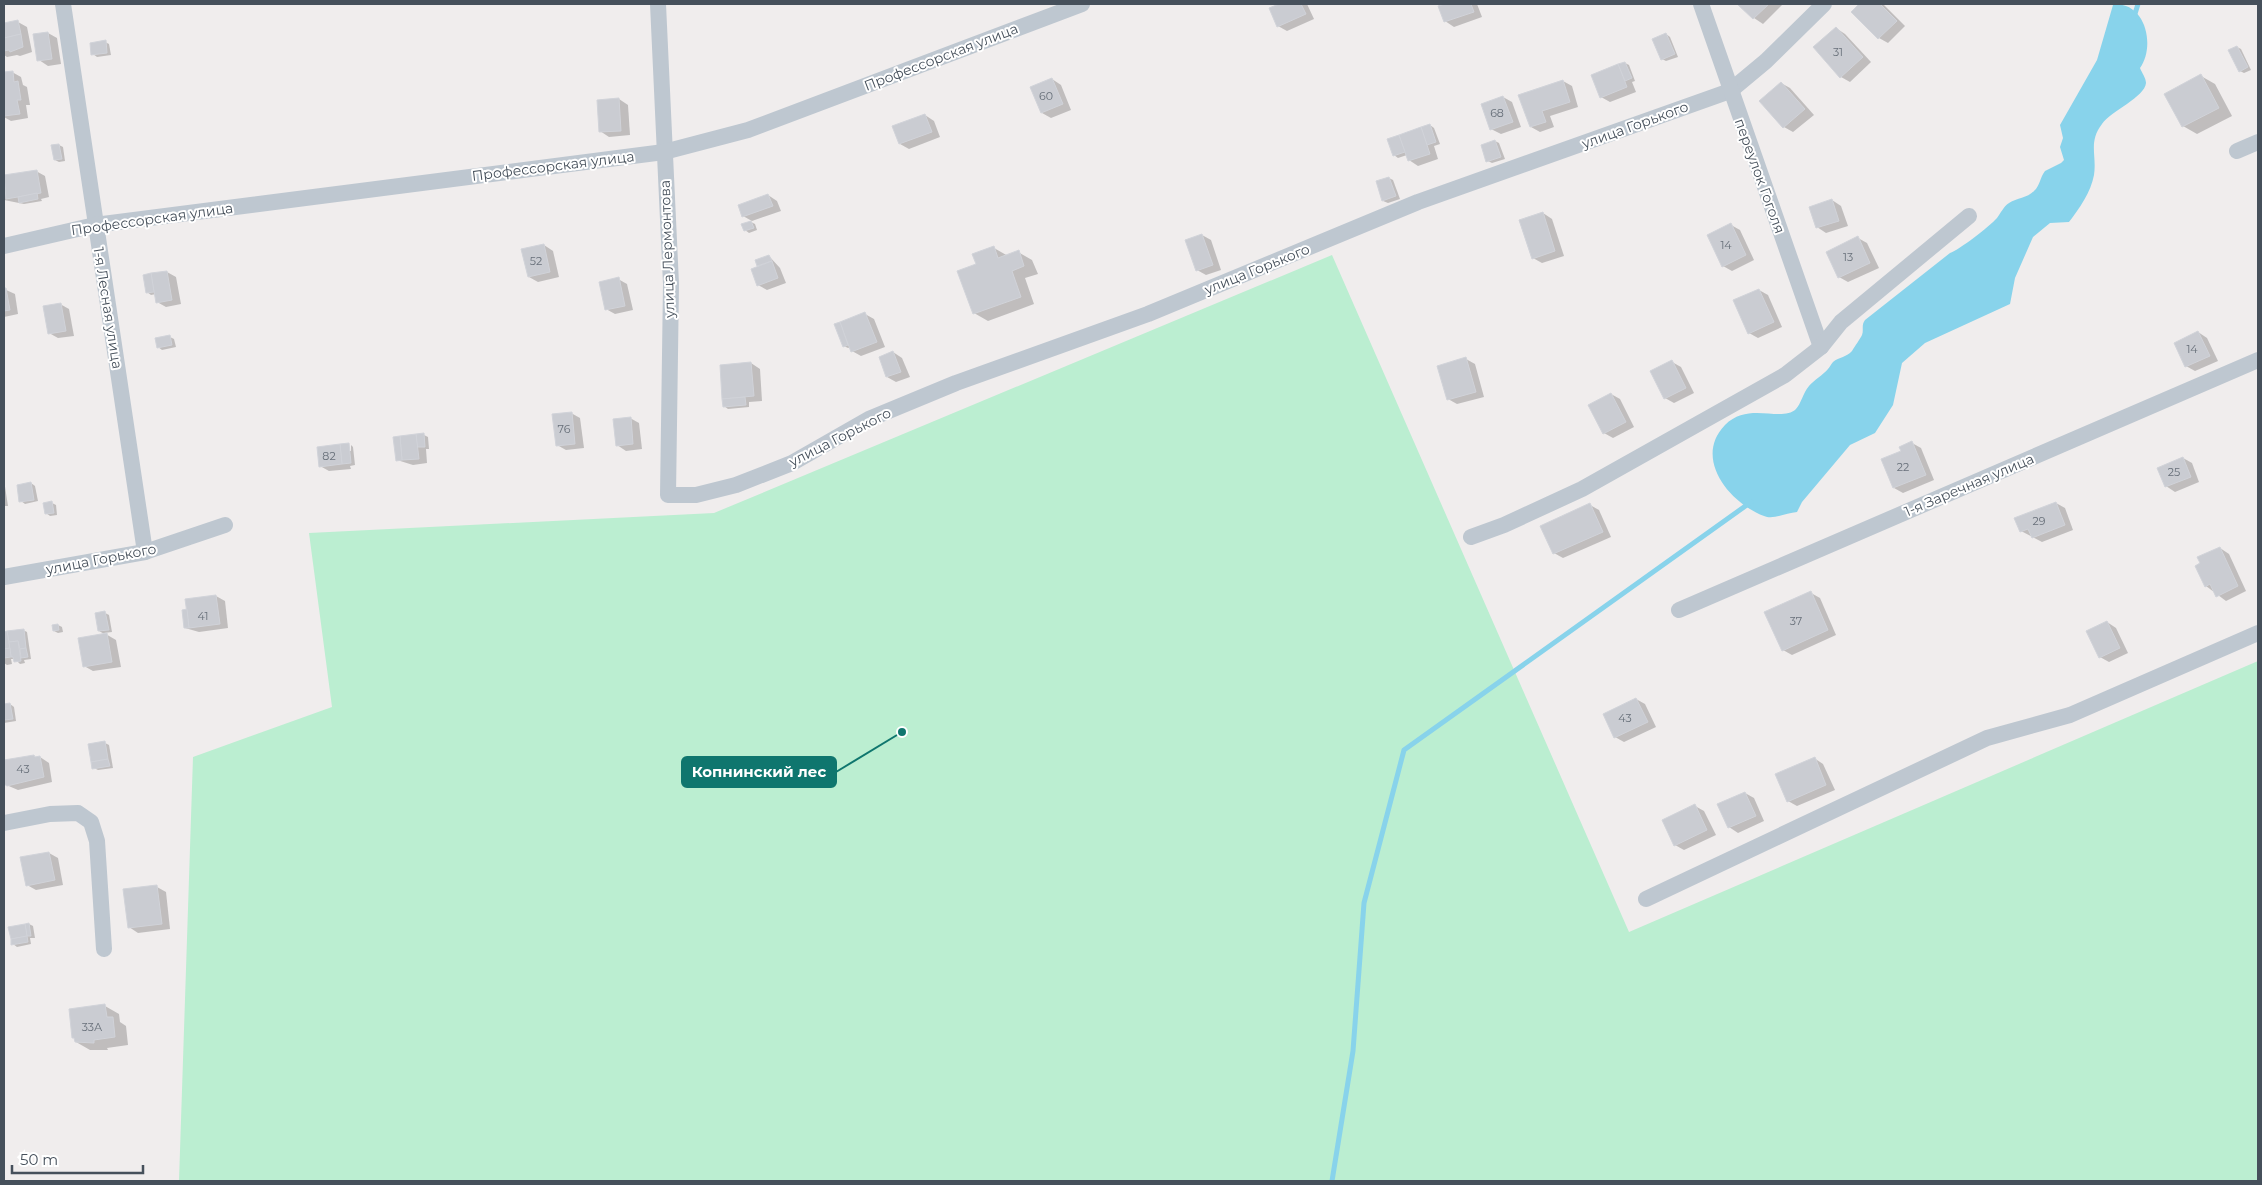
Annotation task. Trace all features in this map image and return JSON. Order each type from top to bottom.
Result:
[{"type":"street","name":"1-я Лесная улица","points":[[63,4],[145,552]]},
{"type":"street","name":"улица Лермонтова","points":[[658,4],[671,284],[668,495]]},
{"type":"street","name":"Профессорская улица","points":[[4,246],[95,225],[664,152],[748,130],[1082,4]]},
{"type":"street","name":"переулок Гоголя","points":[[1700,4],[1821,347]]},
{"type":"street","name":"улица Горького","points":[[668,495],[696,495],[736,485],[792,463],[869,420],[956,383],[1148,314],[1418,202],[1730,90],[1766,61],[1824,4]]},
{"type":"street","points":[[2237,151],[2258,142]]},
{"type":"street","points":[[1471,537],[1504,525],[1582,489],[1785,375],[1821,347],[1841,322],[1970,216]]},
{"type":"street","name":"1-я Заречная улица","points":[[1679,610],[2258,360]]},
{"type":"street","name":"улица Горького","points":[[4,577],[145,552],[225,526]]},
{"type":"street","points":[[1646,899],[1987,738],[2070,715],[2258,633]]},
{"type":"street","points":[[4,823],[50,814],[78,813],[91,822],[97,841],[104,949]]},
{"type":"green space","points":[[1332,255],[1629,932],[2258,661],[2258,1181],[179,1181],[193,757],[332,707],[309,533],[714,513]]},
{"type":"water","points":[[2113,5],[2126,6],[2135,11],[2145,28],[2147,49],[2145,59],[2140,68],[2146,83],[2134,99],[2106,119],[2098,131],[2094,143],[2094,175],[2081,206],[2069,222],[2050,223],[2033,237],[2015,278],[2010,304],[1925,343],[1902,363],[1893,405],[1875,433],[1850,445],[1802,502],[1797,512],[1768,517],[1751,510],[1728,490],[1719,478],[1714,465],[1713,451],[1716,438],[1725,425],[1734,418],[1744,414],[1782,414],[1790,413],[1796,409],[1811,384],[1833,362],[1852,351],[1862,335],[1865,320],[1950,253],[1981,232],[1997,218],[2009,203],[2025,197],[2036,189],[2045,171],[2064,160],[2060,147],[2063,138],[2060,125],[2097,60]]},
{"type":"building","points":[[1279,4],[1301,4],[1306,14],[1277,27],[1269,8]]},
{"type":"building","points":[[1445,4],[1471,4],[1474,12],[1444,22],[1438,6]]},
{"type":"building","points":[[1737,4],[1769,4],[1753,19]]},
{"type":"building","points":[[1859,4],[1880,4],[1897,21],[1878,39],[1851,12]]},
{"type":"building","points":[[18,20],[21,34],[4,38],[4,23]]},
{"type":"building","points":[[1836,27],[1863,57],[1840,78],[1813,47]]},
{"type":"building","points":[[48,32],[52,59],[37,61],[33,34]]},
{"type":"building","points":[[1666,33],[1675,54],[1661,60],[1652,39]]},
{"type":"building","points":[[21,34],[23,47],[10,52],[9,50],[4,51],[4,38]]},
{"type":"building","points":[[106,40],[107,53],[91,55],[90,43]]},
{"type":"building","points":[[2237,46],[2248,67],[2239,72],[2228,50]]},
{"type":"building","points":[[1625,62],[1632,78],[1625,81],[1618,64]]},
{"type":"building","points":[[1618,64],[1627,87],[1600,98],[1591,75]]},
{"type":"building","points":[[13,71],[14,82],[18,81],[21,100],[17,100],[20,114],[4,116],[4,72]]},
{"type":"building","points":[[2201,74],[2219,108],[2182,127],[2164,94]]},
{"type":"building","points":[[1052,78],[1063,104],[1041,113],[1030,87]]},
{"type":"building","points":[[1563,80],[1570,102],[1542,111],[1546,122],[1530,127],[1518,95]]},
{"type":"building","points":[[1781,82],[1805,109],[1783,128],[1759,101]]},
{"type":"building","points":[[1503,96],[1513,122],[1490,130],[1481,104]]},
{"type":"building","points":[[619,98],[621,131],[599,132],[597,100]]},
{"type":"building","points":[[925,114],[932,132],[899,144],[892,126]]},
{"type":"building","points":[[1430,124],[1436,142],[1427,145],[1421,127]]},
{"type":"building","points":[[1421,127],[1430,154],[1408,161],[1399,135]]},
{"type":"building","points":[[1399,135],[1405,152],[1393,156],[1387,139]]},
{"type":"building","points":[[1495,140],[1501,157],[1486,162],[1481,145]]},
{"type":"building","points":[[59,144],[62,159],[54,160],[51,145]]},
{"type":"building","points":[[37,170],[41,193],[6,199],[4,175]]},
{"type":"building","points":[[1389,177],[1396,196],[1382,201],[1376,181]]},
{"type":"building","points":[[37,193],[38,199],[19,203],[18,197]]},
{"type":"building","points":[[768,194],[773,206],[742,217],[738,205]]},
{"type":"building","points":[[1832,199],[1839,221],[1816,228],[1809,207]]},
{"type":"building","points":[[1543,212],[1555,251],[1532,259],[1519,220]]},
{"type":"building","points":[[751,221],[754,228],[744,231],[741,224]]},
{"type":"building","points":[[1731,223],[1746,255],[1722,267],[1707,235]]},
{"type":"building","points":[[1202,234],[1213,265],[1196,271],[1185,240]]},
{"type":"building","points":[[1858,236],[1870,263],[1838,278],[1826,252]]},
{"type":"building","points":[[544,244],[550,272],[528,277],[521,249]]},
{"type":"building","points":[[994,246],[998,258],[1019,250],[1024,266],[1012,271],[1021,297],[973,314],[957,271],[976,264],[972,254]]},
{"type":"building","points":[[769,255],[772,261],[757,266],[755,260]]},
{"type":"building","points":[[772,261],[778,278],[757,286],[751,269]]},
{"type":"building","points":[[167,271],[172,300],[156,303],[151,273]]},
{"type":"building","points":[[151,273],[154,292],[146,293],[143,275]]},
{"type":"building","points":[[619,277],[625,306],[605,310],[599,282]]},
{"type":"building","points":[[4,288],[6,288],[10,310],[4,311]]},
{"type":"building","points":[[1759,289],[1774,322],[1748,334],[1733,300]]},
{"type":"building","points":[[61,303],[66,331],[48,334],[43,306]]},
{"type":"building","points":[[865,312],[877,342],[851,352],[840,322]]},
{"type":"building","points":[[840,322],[848,345],[843,347],[834,324]]},
{"type":"building","points":[[2198,331],[2210,356],[2185,367],[2174,343]]},
{"type":"building","points":[[170,335],[172,345],[157,348],[155,338]]},
{"type":"building","points":[[893,351],[901,372],[886,377],[879,357]]},
{"type":"building","points":[[1466,357],[1476,392],[1447,400],[1437,366]]},
{"type":"building","points":[[1672,360],[1686,388],[1664,399],[1650,371]]},
{"type":"building","points":[[751,362],[754,396],[722,399],[720,365]]},
{"type":"building","points":[[1611,393],[1626,422],[1603,434],[1588,405]]},
{"type":"building","points":[[745,397],[746,405],[723,407],[722,399]]},
{"type":"building","points":[[572,412],[575,444],[556,446],[552,414]]},
{"type":"building","points":[[631,417],[633,444],[616,446],[613,419]]},
{"type":"building","points":[[424,433],[425,447],[417,447],[416,434]]},
{"type":"building","points":[[416,434],[419,459],[402,460],[400,436]]},
{"type":"building","points":[[400,436],[402,460],[396,461],[393,437]]},
{"type":"building","points":[[1912,441],[1926,475],[1893,488],[1881,459],[1901,451],[1899,447]]},
{"type":"building","points":[[349,443],[351,463],[342,464],[340,444]]},
{"type":"building","points":[[340,444],[342,464],[319,467],[317,447]]},
{"type":"building","points":[[2183,457],[2191,477],[2165,487],[2157,468]]},
{"type":"building","points":[[31,482],[34,500],[19,502],[17,485]]},
{"type":"building","points":[[52,501],[54,513],[45,514],[43,503]]},
{"type":"building","points":[[2056,502],[2065,525],[2032,538],[2028,529],[2020,532],[2014,518]]},
{"type":"building","points":[[1590,503],[1603,532],[1553,554],[1540,526]]},
{"type":"building","points":[[2220,547],[2238,586],[2216,597],[2210,584],[2205,587],[2195,566],[2200,563],[2197,557]]},
{"type":"building","points":[[1811,591],[1828,630],[1782,651],[1764,612]]},
{"type":"building","points":[[216,595],[220,624],[189,628],[185,599]]},
{"type":"building","points":[[187,609],[189,628],[184,628],[182,610]]},
{"type":"building","points":[[105,611],[109,630],[98,631],[95,613]]},
{"type":"building","points":[[2107,621],[2120,648],[2099,658],[2086,631]]},
{"type":"building","points":[[58,624],[59,630],[53,631],[52,625]]},
{"type":"building","points":[[24,629],[26,648],[20,649],[18,641],[9,642],[7,631]]},
{"type":"building","points":[[7,631],[10,648],[4,649],[4,632]]},
{"type":"building","points":[[107,633],[112,662],[83,667],[78,638]]},
{"type":"building","points":[[18,641],[21,661],[14,662],[13,657],[11,657],[9,642]]},
{"type":"building","points":[[10,648],[11,657],[4,658],[4,649]]},
{"type":"building","points":[[26,648],[28,657],[21,658],[20,649]]},
{"type":"building","points":[[1636,698],[1648,722],[1614,738],[1603,714]]},
{"type":"building","points":[[10,703],[13,719],[4,720],[4,704]]},
{"type":"building","points":[[105,741],[108,759],[91,762],[88,744]]},
{"type":"building","points":[[34,755],[35,757],[40,756],[44,777],[7,786],[4,784],[4,760]]},
{"type":"building","points":[[1815,757],[1826,785],[1787,802],[1775,774]]},
{"type":"building","points":[[108,759],[110,766],[92,769],[91,762]]},
{"type":"building","points":[[1745,792],[1756,816],[1728,828],[1717,804]]},
{"type":"building","points":[[1695,804],[1707,830],[1674,846],[1662,820]]},
{"type":"building","points":[[49,852],[55,880],[26,886],[20,857]]},
{"type":"building","points":[[157,885],[162,924],[128,928],[123,889]]},
{"type":"building","points":[[29,923],[31,936],[27,936],[25,924]]},
{"type":"building","points":[[25,924],[27,936],[11,939],[8,927]]},
{"type":"building","points":[[27,936],[28,942],[11,945],[11,939]]},
{"type":"building","points":[[105,1004],[107,1017],[113,1017],[115,1037],[94,1040],[94,1043],[75,1042],[74,1038],[72,1038],[69,1009]]},
{"type":"waterway","points":[[2134,17],[2138,4]]},
{"type":"waterway","points":[[1332,1181],[1353,1051],[1364,903],[1404,750],[1751,502]]},
{"type":"place","name":"Копнинский лес","points":[[902,732]]}]
